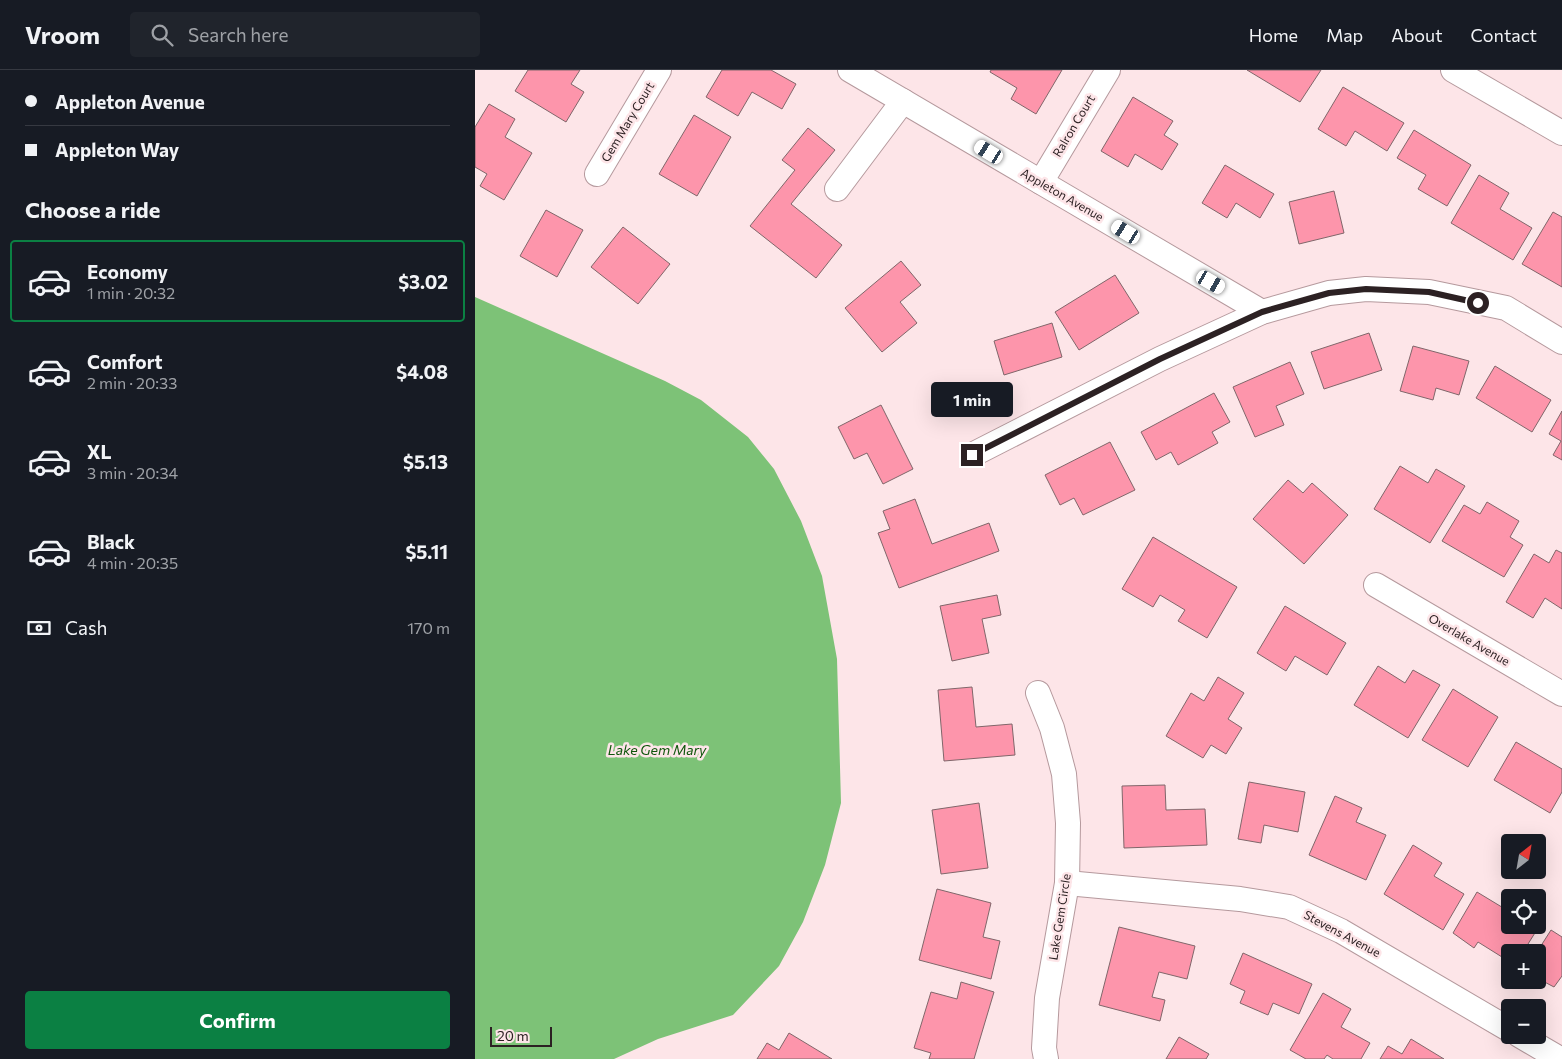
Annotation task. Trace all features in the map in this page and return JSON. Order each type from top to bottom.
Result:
[{"type":"street","name":"Gem Mary Court","points":[[597,174],[659,70]]},
{"type":"street","name":"Appleton Avenue","points":[[850,70],[1262,312]]},
{"type":"street","name":"Ralron Court","points":[[1041,182],[1108,70]]},
{"type":"street","points":[[1453,70],[1562,133]]},
{"type":"street","points":[[837,189],[903,101]]},
{"type":"street","points":[[972,455],[1160,359],[1262,312],[1329,293],[1366,289],[1429,292],[1506,308],[1562,342]]},
{"type":"street","name":"Overlake Avenue","points":[[1376,585],[1562,694]]},
{"type":"street","name":"Lake Gem Circle","points":[[1038,693],[1052,728],[1064,774],[1069,823],[1067,883],[1047,998],[1044,1048],[1046,1059]]},
{"type":"street","name":"Stevens Avenue","points":[[1067,883],[1240,899],[1289,907],[1341,931],[1501,1025]]},
{"type":"street","points":[[1534,1044],[1560,1059]]},
{"type":"water","name":"Lake Gem Mary","points":[[475,297],[665,381],[701,400],[748,437],[774,469],[801,521],[822,576],[837,659],[841,803],[825,865],[803,922],[779,966],[733,1015],[658,1039],[614,1059],[475,1059]]},
{"type":"building","points":[[528,70],[580,70],[571,84],[584,92],[566,122],[515,91]]},
{"type":"building","points":[[722,70],[771,70],[796,84],[782,109],[752,92],[738,116],[706,97]]},
{"type":"building","points":[[991,70],[1062,70],[1036,114],[1011,99],[1017,88],[990,72]]},
{"type":"building","points":[[1247,70],[1321,70],[1300,102]]},
{"type":"building","points":[[1343,87],[1404,123],[1387,151],[1355,131],[1346,146],[1318,129]]},
{"type":"building","points":[[1133,97],[1173,121],[1164,135],[1178,144],[1162,170],[1135,154],[1128,167],[1101,151]]},
{"type":"building","points":[[489,104],[515,119],[505,137],[532,153],[504,200],[480,186],[487,174],[475,167],[475,127]]},
{"type":"building","points":[[694,115],[731,137],[697,196],[659,174]]},
{"type":"building","points":[[808,128],[835,150],[791,204],[842,245],[816,278],[750,226],[795,170],[782,160]]},
{"type":"building","points":[[1414,130],[1471,165],[1447,206],[1418,189],[1426,175],[1397,158]]},
{"type":"building","points":[[1225,165],[1274,194],[1260,218],[1236,203],[1227,218],[1202,203]]},
{"type":"building","points":[[1479,175],[1509,193],[1500,209],[1532,228],[1513,260],[1451,223]]},
{"type":"building","points":[[1334,191],[1344,233],[1299,244],[1289,202]]},
{"type":"building","points":[[546,210],[583,230],[557,277],[520,256]]},
{"type":"building","points":[[1553,212],[1562,217],[1562,287],[1522,264]]},
{"type":"building","points":[[623,227],[670,264],[638,304],[591,267]]},
{"type":"building","points":[[901,261],[921,285],[900,302],[917,323],[882,352],[845,308]]},
{"type":"building","points":[[1115,275],[1139,313],[1079,350],[1055,312]]},
{"type":"building","points":[[1052,323],[1062,357],[1004,375],[994,341]]},
{"type":"building","points":[[1369,333],[1382,370],[1324,389],[1311,352]]},
{"type":"building","points":[[1413,346],[1469,361],[1459,395],[1436,388],[1433,400],[1400,391]]},
{"type":"building","points":[[1290,362],[1304,394],[1276,406],[1284,425],[1255,437],[1233,387]]},
{"type":"building","points":[[1495,366],[1551,400],[1532,432],[1476,398]]},
{"type":"building","points":[[1214,393],[1230,422],[1212,432],[1218,443],[1178,465],[1171,452],[1156,460],[1141,432]]},
{"type":"building","points":[[881,405],[913,469],[883,484],[867,453],[854,459],[838,427]]},
{"type":"building","points":[[1562,411],[1562,460],[1553,455],[1561,441],[1549,434]]},
{"type":"building","points":[[1110,442],[1135,490],[1083,515],[1074,498],[1060,505],[1045,475]]},
{"type":"building","points":[[1400,466],[1428,483],[1436,469],[1465,486],[1430,543],[1374,509]]},
{"type":"building","points":[[1288,480],[1303,493],[1312,483],[1348,515],[1304,564],[1253,519]]},
{"type":"building","points":[[915,499],[932,544],[989,523],[999,551],[899,588],[878,533],[890,529],[883,511]]},
{"type":"building","points":[[1487,502],[1519,521],[1510,537],[1523,545],[1504,577],[1442,541],[1464,505],[1480,514]]},
{"type":"building","points":[[1153,537],[1237,587],[1207,638],[1178,621],[1185,610],[1160,595],[1153,607],[1122,589]]},
{"type":"building","points":[[1556,550],[1562,553],[1562,609],[1545,598],[1533,618],[1506,602],[1534,554],[1549,563]]},
{"type":"building","points":[[997,595],[1001,615],[982,619],[989,653],[952,661],[940,606]]},
{"type":"building","points":[[1285,606],[1346,643],[1327,675],[1295,656],[1286,671],[1257,653]]},
{"type":"building","points":[[1378,666],[1405,683],[1413,670],[1440,685],[1408,738],[1354,705]]},
{"type":"building","points":[[1218,677],[1244,693],[1228,719],[1242,728],[1226,754],[1211,745],[1203,758],[1166,736],[1191,693],[1204,701]]},
{"type":"building","points":[[972,687],[976,727],[1012,724],[1015,755],[944,761],[938,690]]},
{"type":"building","points":[[1453,689],[1498,717],[1468,767],[1422,740]]},
{"type":"building","points":[[1516,742],[1562,769],[1562,792],[1550,813],[1494,780]]},
{"type":"building","points":[[1249,782],[1305,792],[1298,832],[1264,825],[1261,843],[1238,839]]},
{"type":"building","points":[[1165,785],[1166,810],[1205,809],[1207,845],[1124,848],[1122,786]]},
{"type":"building","points":[[1335,796],[1362,808],[1356,822],[1386,835],[1366,880],[1309,855]]},
{"type":"building","points":[[979,803],[988,868],[941,874],[932,810]]},
{"type":"building","points":[[1413,845],[1442,863],[1434,876],[1464,894],[1443,930],[1384,894]]},
{"type":"building","points":[[937,889],[991,903],[983,937],[1000,941],[991,979],[919,960]]},
{"type":"building","points":[[1477,892],[1501,907],[1501,934],[1534,934],[1528,944],[1501,944],[1501,956],[1478,942],[1474,948],[1453,933]]},
{"type":"building","points":[[1119,927],[1195,946],[1187,979],[1159,972],[1152,997],[1165,1000],[1160,1021],[1099,1005]]},
{"type":"building","points":[[1551,930],[1562,937],[1562,976],[1554,987],[1546,983],[1546,944],[1542,944]]},
{"type":"building","points":[[1243,953],[1312,984],[1299,1014],[1273,1003],[1268,1015],[1240,1003],[1245,991],[1230,984]]},
{"type":"building","points":[[961,982],[994,992],[974,1059],[929,1059],[931,1053],[914,1048],[931,992],[957,999]]},
{"type":"building","points":[[1323,993],[1351,1009],[1341,1027],[1370,1043],[1361,1059],[1333,1059],[1327,1055],[1324,1059],[1306,1059],[1290,1050]]},
{"type":"building","points":[[789,1033],[832,1059],[757,1059],[767,1043],[779,1050]]},
{"type":"building","points":[[1179,1037],[1209,1054],[1206,1059],[1166,1059]]},
{"type":"building","points":[[1411,1039],[1444,1059],[1380,1059],[1388,1046],[1402,1054]]},
{"type":"route","points":[[972,455],[1160,359],[1262,312],[1329,293],[1366,289],[1429,292],[1478,303]]}]
